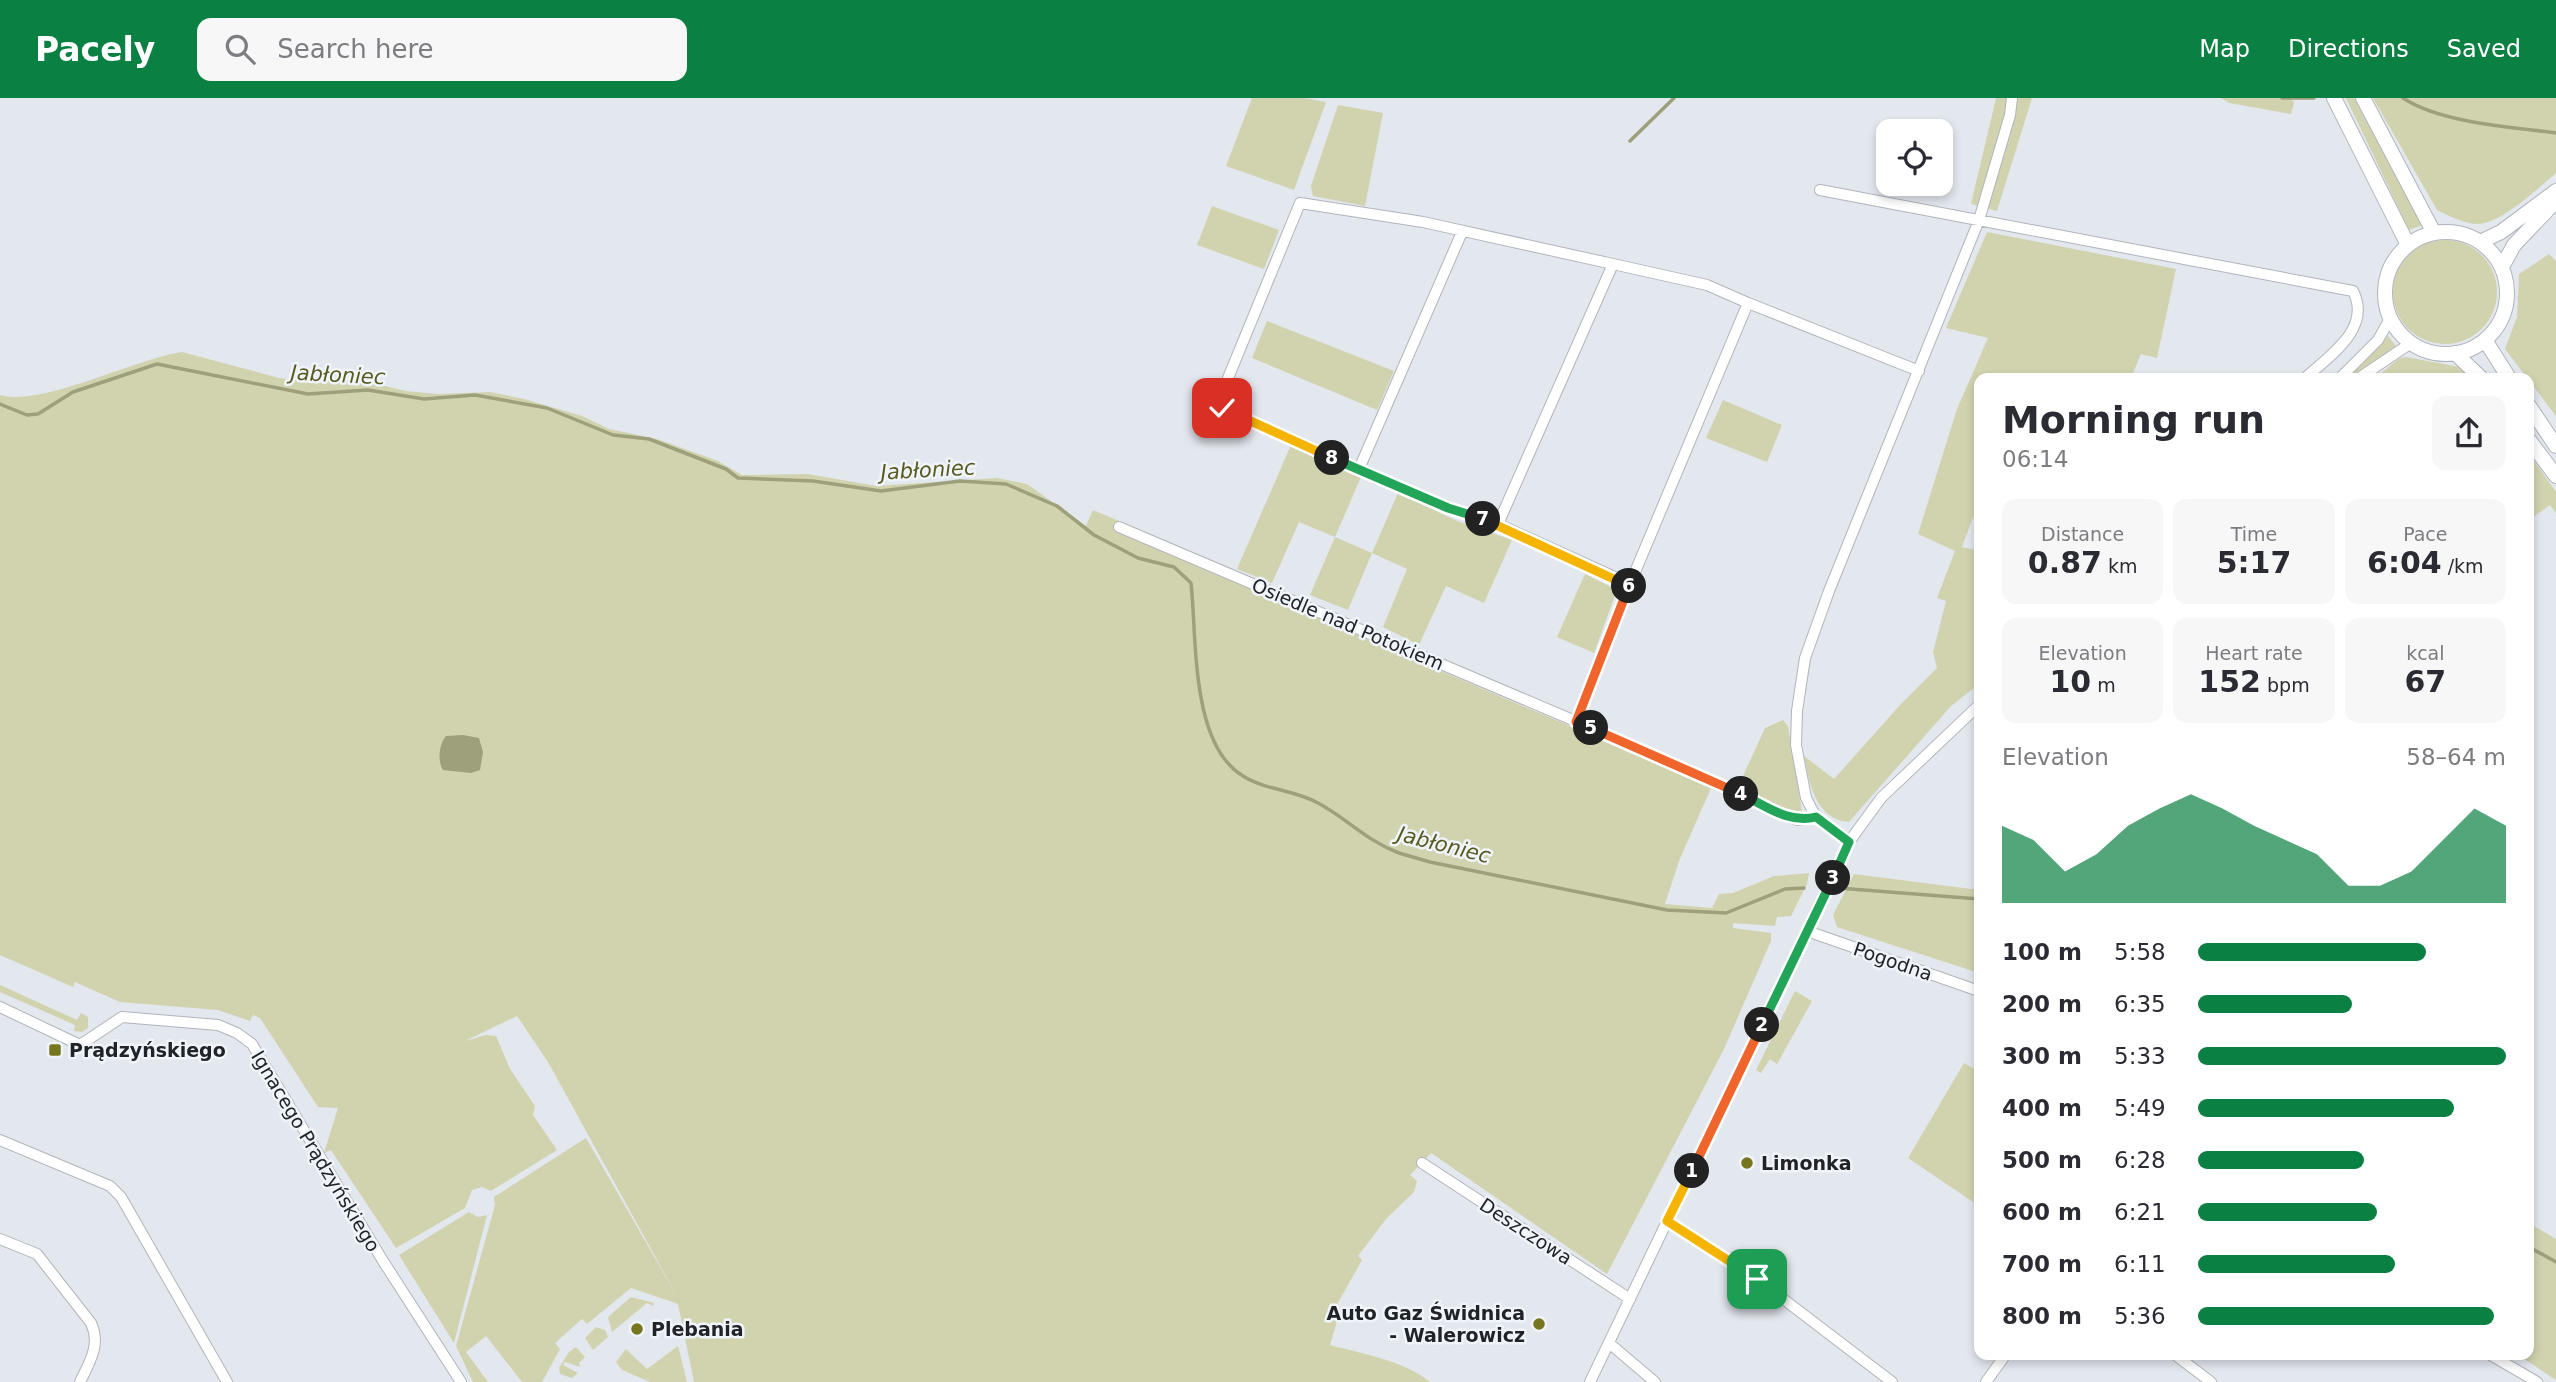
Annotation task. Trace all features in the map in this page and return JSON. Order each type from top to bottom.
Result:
[{"type":"main road","points":[[2334,98],[2408,246]]},
{"type":"main road","points":[[2363,98],[2434,233]]},
{"type":"main road","points":[[2480,242],[2501,232],[2556,191]]},
{"type":"main road","points":[[2502,267],[2514,244],[2556,201]]},
{"type":"main road","points":[[2434,233],[2466,235],[2480,242],[2502,267],[2506,282],[2505,306],[2496,328],[2485,340],[2455,353],[2432,352],[2411,343],[2390,317],[2386,298],[2387,279],[2395,260],[2408,246],[2434,233]]},
{"type":"main road","points":[[2485,340],[2506,373]]},
{"type":"main road","points":[[2455,353],[2476,373]]},
{"type":"main road","points":[[2534,413],[2556,446]]},
{"type":"main road","points":[[2534,447],[2556,476]]},
{"type":"street","points":[[1849,842],[1816,817],[1806,798],[1796,745],[1797,711],[1805,658],[1829,591],[1979,220],[2010,115],[2012,98]]},
{"type":"street","points":[[1820,190],[2353,291],[2360,304],[2358,322],[2336,351],[2311,373]]},
{"type":"street","points":[[1630,584],[1499,524],[1448,508],[1222,408],[1226,383],[1300,203],[1423,222],[1707,285],[1919,371]]},
{"type":"street","points":[[1359,469],[1462,232]]},
{"type":"street","points":[[1499,524],[1613,264]]},
{"type":"street","points":[[1576,722],[1630,584],[1748,303]]},
{"type":"street","points":[[2345,373],[2378,340],[2390,317]]},
{"type":"street","points":[[2366,373],[2411,343]]},
{"type":"street","name":"Osiedle nad Potokiem","points":[[1119,527],[1732,789],[1788,817],[1798,820],[1816,817]]},
{"type":"street","points":[[1590,1382],[1612,1346],[1630,1299],[1849,842],[1881,798],[1974,710]]},
{"type":"street","name":"Pogodna","points":[[1807,931],[1974,989]]},
{"type":"street","name":"Ignacego Prądzyńskiego","points":[[0,1007],[80,1045],[122,1017],[218,1025],[252,1044],[383,1261],[461,1382]]},
{"type":"street","points":[[0,1140],[110,1186],[121,1197],[227,1382]]},
{"type":"street","name":"Deszczowa","points":[[1422,1163],[1630,1299]]},
{"type":"street","points":[[1667,1221],[1757,1279],[1892,1382]]},
{"type":"street","points":[[0,1239],[37,1254],[91,1323],[96,1336],[94,1352],[80,1382]]},
{"type":"street","points":[[1612,1346],[1655,1382]]},
{"type":"street","points":[[1986,1382],[2002,1360]]},
{"type":"street","points":[[2182,1360],[2211,1382]]},
{"type":"street","points":[[2500,1360],[2537,1382]]},
{"type":"shaded area","points":[[1252,98],[1304,98],[1326,102],[1294,190],[1226,166]]},
{"type":"shaded area","points":[[1996,98],[2032,98],[1997,211],[1971,204]]},
{"type":"shaded area","points":[[2221,98],[2291,98],[2294,103],[2291,114],[2229,103]]},
{"type":"shaded area","points":[[2346,98],[2354,98],[2422,225],[2409,230]]},
{"type":"shaded area","points":[[2373,98],[2556,98],[2556,173],[2519,204],[2497,218],[2478,224],[2457,219],[2437,210]]},
{"type":"shaded area","points":[[1338,105],[1383,113],[1365,206],[1313,196],[1311,186]]},
{"type":"shaded area","points":[[1212,206],[1279,230],[1264,269],[1197,245]]},
{"type":"shaded area","points":[[1987,232],[2176,269],[2157,358],[2141,354],[2133,373],[1974,373],[1974,515],[1962,547],[1974,550],[1974,688],[1951,706],[1849,822],[1828,814],[1821,807],[1812,788],[1804,756],[1834,779],[1937,668],[1933,652],[1946,601],[1937,598],[1955,551],[1918,534],[1957,409],[1988,338],[1946,328]]},
{"type":"shaded area","points":[[2445,240],[2465,244],[2482,255],[2493,272],[2497,292],[2493,312],[2482,329],[2465,340],[2445,344],[2425,340],[2408,329],[2397,312],[2393,292],[2397,272],[2408,255],[2425,244]]},
{"type":"shaded area","points":[[2549,254],[2556,261],[2556,416],[2534,387],[2534,373],[2523,373],[2505,349],[2517,317],[2519,274]]},
{"type":"shaded area","points":[[1267,321],[1394,371],[1377,410],[1252,358]]},
{"type":"shaded area","points":[[2388,336],[2396,346],[2360,373],[2351,373]]},
{"type":"shaded area","points":[[182,352],[279,378],[307,382],[359,380],[406,391],[438,394],[490,392],[524,399],[582,416],[609,429],[657,439],[718,461],[742,475],[808,474],[876,486],[997,478],[1027,484],[1086,526],[1093,510],[1119,521],[1115,530],[1498,696],[1730,791],[1711,788],[1679,861],[1665,904],[1712,908],[1719,894],[1733,893],[1774,876],[1809,873],[1807,884],[1791,916],[1777,917],[1775,926],[1733,923],[1733,928],[1771,933],[1771,941],[1724,1049],[1607,1274],[1431,1153],[1410,1175],[1417,1181],[1414,1192],[1386,1219],[1358,1256],[1362,1260],[1331,1315],[1338,1318],[1330,1345],[1395,1363],[1430,1382],[694,1382],[678,1304],[631,1288],[587,1324],[582,1319],[555,1343],[560,1349],[542,1382],[522,1382],[486,1336],[466,1352],[488,1382],[473,1382],[456,1346],[495,1205],[494,1197],[586,1138],[678,1298],[548,1062],[517,1016],[465,1041],[486,1035],[496,1036],[510,1069],[535,1106],[533,1115],[557,1150],[491,1191],[482,1187],[472,1190],[465,1208],[396,1248],[331,1150],[324,1153],[338,1108],[318,1107],[260,1018],[253,1015],[250,1021],[218,1010],[120,1002],[75,982],[73,987],[0,955],[0,395],[18,397],[64,389],[162,356]]},
{"type":"shaded area","points":[[2400,358],[2460,367],[2466,373],[2381,373]]},
{"type":"shaded area","points":[[1723,400],[1782,425],[1767,462],[1706,438]]},
{"type":"shaded area","points":[[1291,445],[1361,477],[1335,537],[1299,522],[1272,583],[1237,569]]},
{"type":"shaded area","points":[[2534,461],[2556,492],[2556,513],[2550,505],[2534,516]]},
{"type":"shaded area","points":[[1398,493],[1457,521],[1512,540],[1484,603],[1446,586],[1419,645],[1383,627],[1407,569],[1372,553]]},
{"type":"shaded area","points":[[1335,537],[1372,553],[1348,610],[1310,595]]},
{"type":"shaded area","points":[[1585,574],[1617,590],[1594,653],[1557,637]]},
{"type":"shaded area","points":[[1783,720],[1788,726],[1802,812],[1783,810],[1738,787],[1765,728]]},
{"type":"shaded area","points":[[446,736],[479,738],[483,752],[480,770],[471,773],[443,770],[439,757]]},
{"type":"shaded area","points":[[1854,874],[1974,889],[1974,971],[1837,927],[1833,915]]},
{"type":"shaded area","points":[[0,985],[77,1020],[81,1013],[88,1017],[88,1028],[82,1032],[74,1031],[75,1025],[0,992]]},
{"type":"shaded area","points":[[1795,991],[1812,1001],[1777,1064],[1770,1059],[1761,1073],[1756,1070]]},
{"type":"shaded area","points":[[1964,1063],[1974,1069],[1974,1203],[1908,1158]]},
{"type":"shaded area","points":[[469,1212],[478,1217],[487,1215],[454,1343],[399,1255]]},
{"type":"shaded area","points":[[2534,1226],[2556,1239],[2556,1380],[2526,1360],[2534,1360]]},
{"type":"shaded area","points":[[631,1297],[654,1303],[653,1306],[647,1303],[612,1332],[608,1317]]},
{"type":"shaded area","points":[[596,1327],[605,1330],[608,1337],[593,1350],[585,1338]]},
{"type":"shaded area","points":[[678,1346],[687,1382],[650,1382],[622,1370],[616,1362],[626,1349],[647,1369]]},
{"type":"shaded area","points":[[576,1347],[585,1357],[579,1363],[580,1367],[565,1362],[563,1365],[578,1373],[572,1378],[560,1374],[559,1368],[569,1352]]},
{"type":"waterway","points":[[1630,141],[1674,98]]},
{"type":"waterway","points":[[2282,98],[2314,98]]},
{"type":"waterway","points":[[2403,98],[2456,118],[2556,133]]},
{"type":"waterway","name":"Jabłoniec","points":[[0,404],[27,415],[38,414],[73,392],[157,364],[308,394],[368,390],[424,399],[475,395],[547,408],[613,435],[649,439],[726,469],[738,478],[813,481],[881,491],[960,481],[1006,484],[1057,506],[1094,535],[1138,558],[1174,567],[1191,583],[1199,688],[1205,715],[1213,740],[1226,761],[1252,781],[1318,803],[1376,842],[1399,853],[1430,862],[1667,910],[1726,913],[1785,889],[1804,888]]},
{"type":"waterway","name":"Jabłoniec","points":[[1838,888],[1974,899]]},
{"type":"waterway","name":"Jabłoniec","points":[[2534,1250],[2556,1262]]},
{"type":"place","name":"Prądzyńskiego","points":[[55,1050]]},
{"type":"place","name":"Limonka","points":[[1747,1163]]},
{"type":"place","name":"Auto Gaz Świdnica - Walerowicz","points":[[1539,1324]]},
{"type":"place","name":"Plebania","points":[[637,1329]]},
{"type":"route","points":[[1222,408],[1448,508],[1499,524],[1630,584],[1576,722],[1732,789],[1788,817],[1798,820],[1816,817],[1849,842],[1667,1221],[1757,1279]]}]
